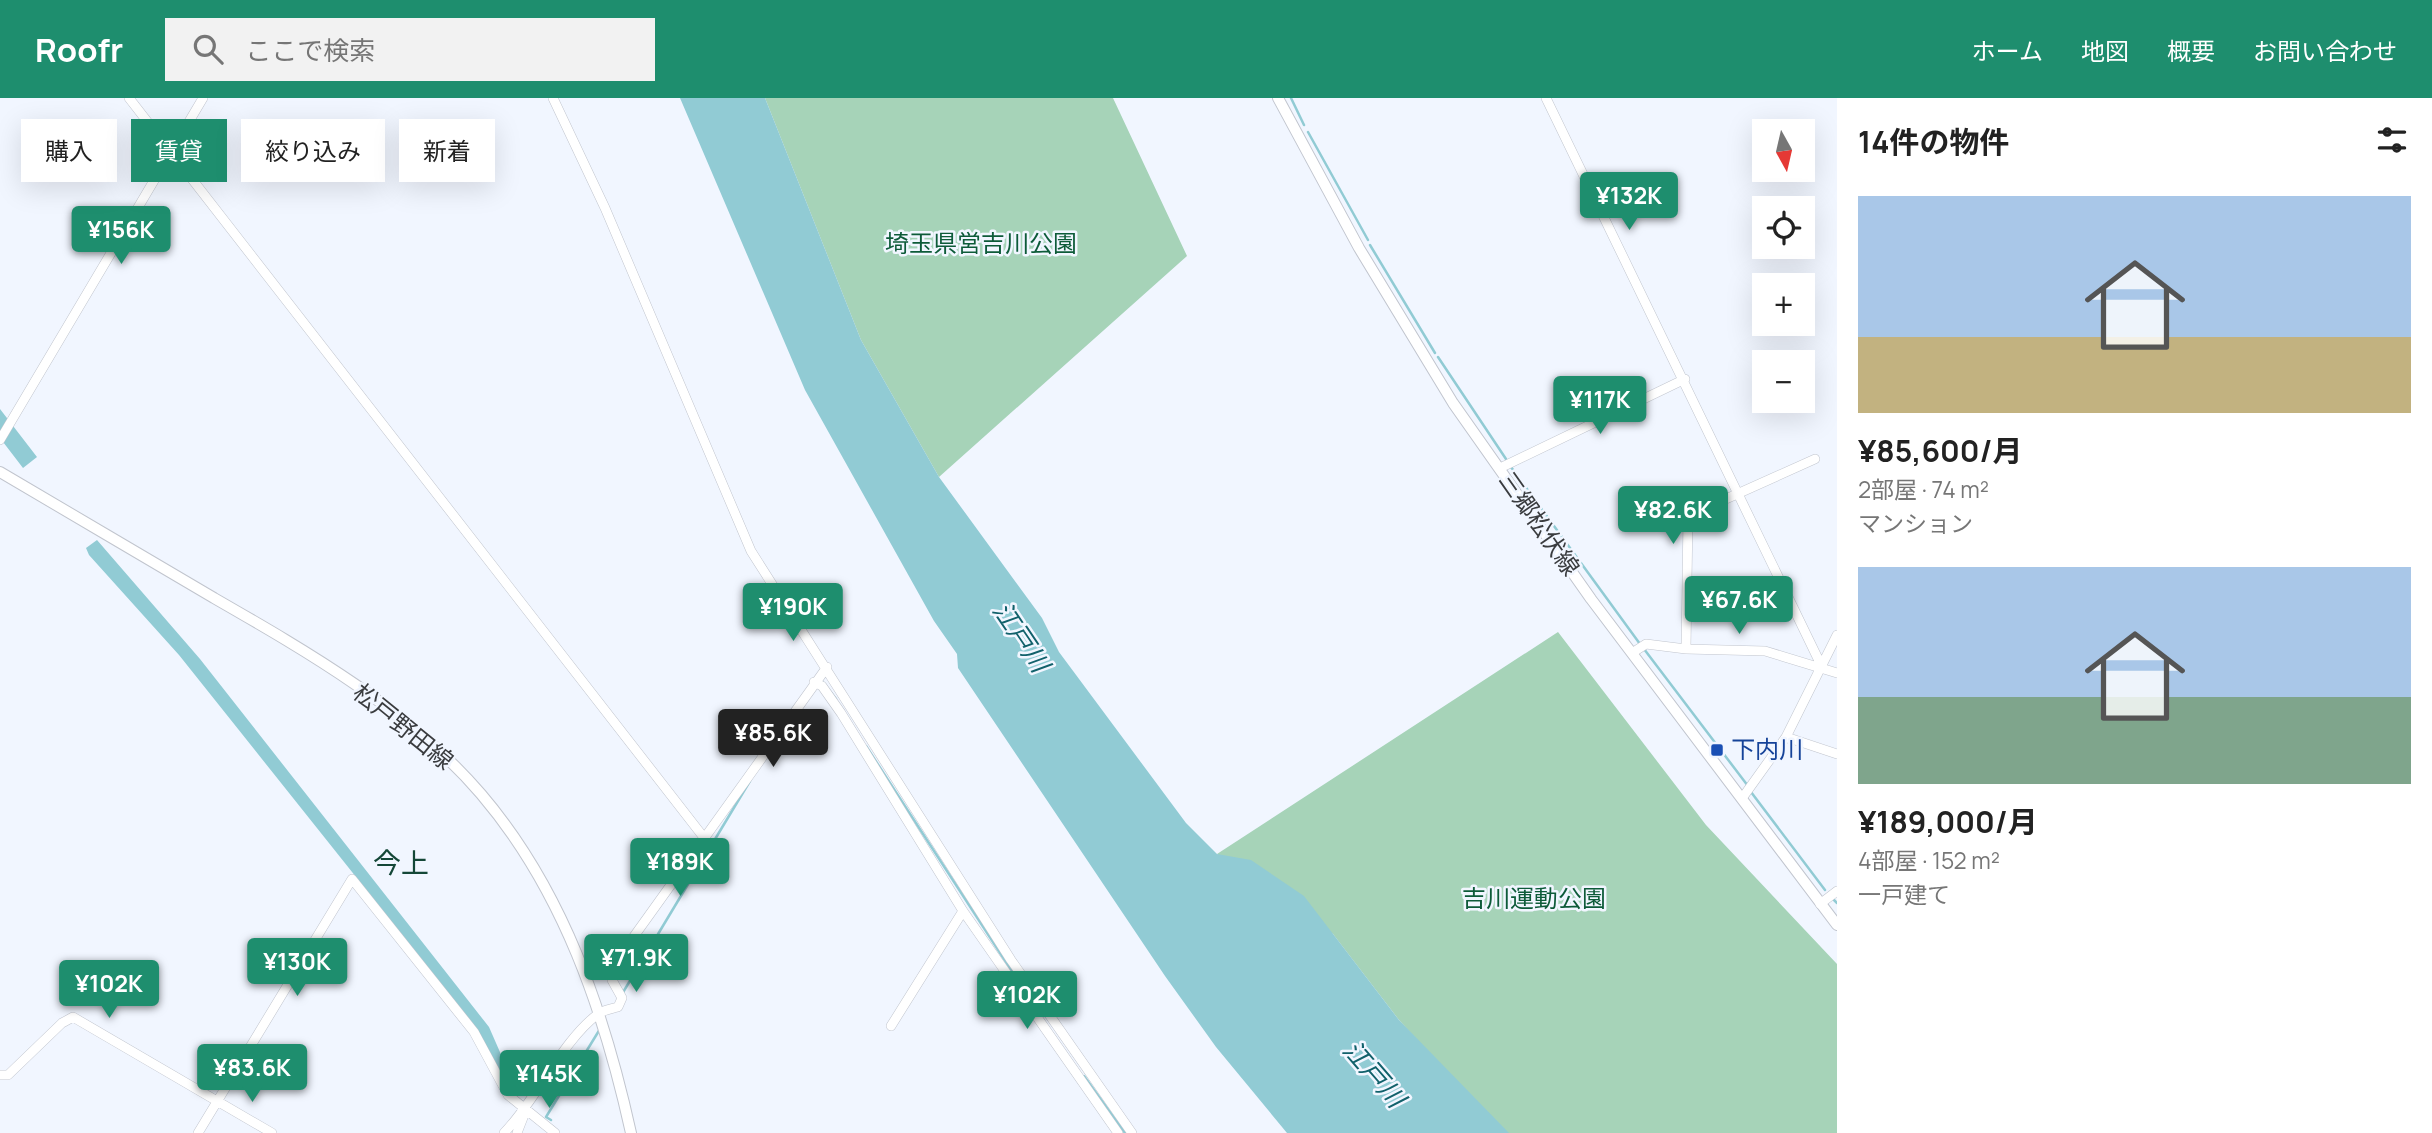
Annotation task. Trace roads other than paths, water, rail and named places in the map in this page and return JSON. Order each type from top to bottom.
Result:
[{"type":"main road","name":"三郷松伏線","points":[[1278,98],[1401,320],[1453,403],[1591,599],[1639,649],[1748,791],[1820,904],[1837,925]]},
{"type":"main road","name":"松戸野田線","points":[[0,472],[294,644],[425,740],[480,793],[530,862],[574,945],[599,1013],[631,1133]]},
{"type":"street","points":[[129,98],[145,119]]},
{"type":"street","points":[[191,119],[203,98]]},
{"type":"street","points":[[553,98],[605,208],[741,530],[767,577],[827,667],[1011,960],[1132,1133]]},
{"type":"street","points":[[1546,98],[1685,379],[1822,667]]},
{"type":"street","points":[[0,440],[155,182]]},
{"type":"street","points":[[195,182],[705,839]]},
{"type":"street","points":[[1500,468],[1685,379]]},
{"type":"street","points":[[1686,649],[1688,516],[1740,495],[1815,459]]},
{"type":"street","points":[[1748,791],[1786,737],[1837,635]]},
{"type":"street","points":[[1639,649],[1765,651],[1837,673]]},
{"type":"street","points":[[517,1133],[526,1111],[571,1041],[599,1013],[618,1007],[622,998],[612,980],[612,967],[827,667]]},
{"type":"street","points":[[814,682],[822,687],[841,713],[963,911],[1118,1133]]},
{"type":"street","points":[[1786,737],[1837,754]]},
{"type":"street","points":[[198,1133],[352,879],[474,1032],[508,1095],[555,1133]]},
{"type":"street","points":[[1820,904],[1837,891]]},
{"type":"street","points":[[891,1026],[963,911]]},
{"type":"street","points":[[0,1075],[9,1075],[62,1023],[73,1017],[272,1133]]},
{"type":"street","points":[[503,1133],[526,1111]]},
{"type":"water","name":"江戸川","points":[[680,98],[765,98],[861,340],[939,477],[1042,618],[1059,652],[1186,823],[1217,854],[1251,860],[1304,896],[1399,1020],[1509,1133],[1287,1133],[1216,1047],[1165,976],[958,668],[957,654],[934,621],[805,390]]},
{"type":"water","points":[[0,409],[37,457],[23,468],[0,438]]},
{"type":"water","points":[[97,540],[200,659],[489,1027],[514,1084],[509,1089],[478,1031],[427,966],[179,655],[89,555],[86,548]]},
{"type":"waterway","points":[[1291,98],[1304,125]]},
{"type":"waterway","points":[[1308,132],[1368,240]]},
{"type":"waterway","points":[[1370,245],[1435,353]]},
{"type":"waterway","points":[[1438,357],[1506,459]]},
{"type":"waterway","points":[[1511,467],[1640,644]]},
{"type":"waterway","points":[[1644,649],[1748,786]]},
{"type":"waterway","points":[[821,680],[836,699]]},
{"type":"waterway","points":[[866,746],[1026,993]]},
{"type":"waterway","points":[[622,994],[750,781]]},
{"type":"waterway","points":[[1751,792],[1825,890]]},
{"type":"waterway","points":[[1834,900],[1837,903]]},
{"type":"waterway","points":[[551,1120],[546,1117],[600,1029]]},
{"type":"waterway","points":[[1084,1076],[1125,1133]]},
{"type":"place","name":"下内川","points":[[1717,750]]},
{"type":"district","name":"今上","points":[[401,863]]},
{"type":"park label","name":"埼玉県営吉川公園","points":[[981,244]]},
{"type":"park label","name":"吉川運動公園","points":[[1534,899]]}]
